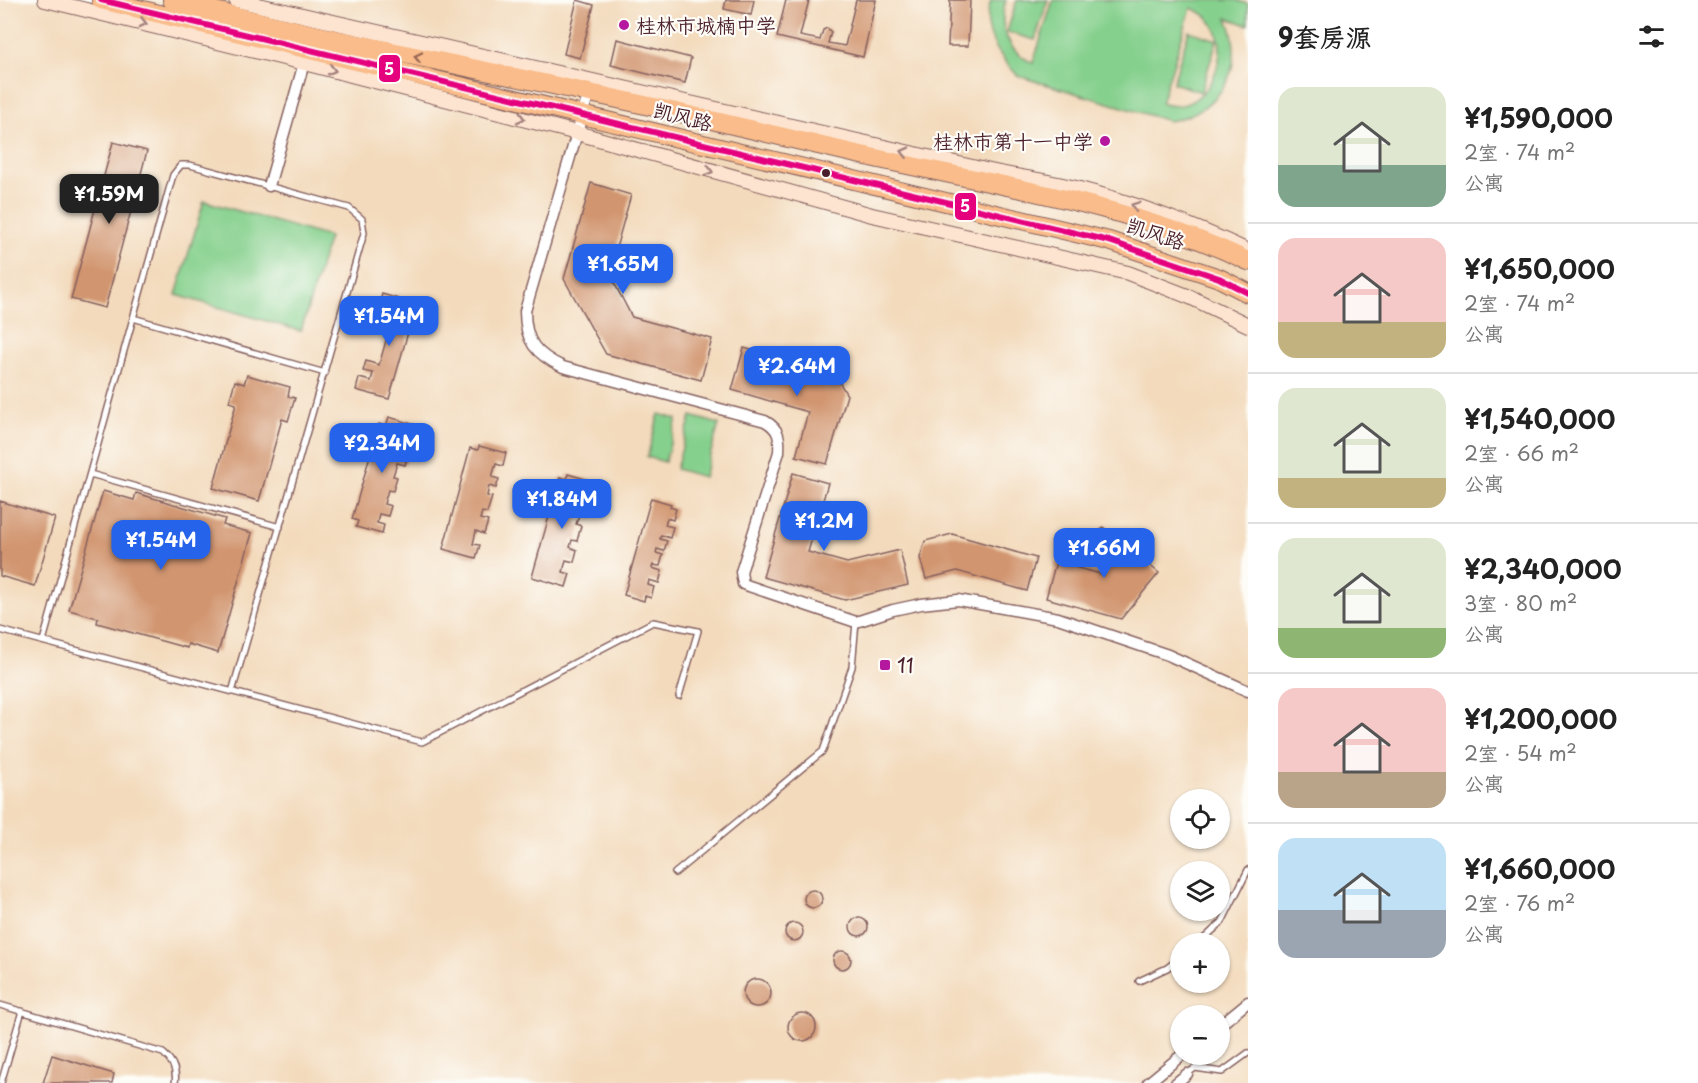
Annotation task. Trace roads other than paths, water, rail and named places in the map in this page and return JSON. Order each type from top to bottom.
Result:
[{"type":"highway","name":"凯风路","points":[[101,0],[1109,241],[1219,278],[1248,293]]},
{"type":"highway","name":"凯风路","points":[[172,0],[267,25],[589,92],[854,154],[1109,209],[1221,248],[1248,261]]},
{"type":"street","points":[[45,0],[577,133],[817,202],[1128,273],[1190,297],[1248,325]]},
{"type":"street","points":[[236,0],[978,169],[1074,187],[1131,204],[1221,238],[1248,251]]},
{"type":"street","points":[[269,186],[304,63]]},
{"type":"street","points":[[589,92],[525,311],[526,331],[529,339],[547,358],[563,367],[765,421],[775,428],[779,436],[779,452],[741,572],[741,581],[746,585],[856,622],[893,610],[958,600],[1059,618],[1168,655],[1248,691]]},
{"type":"street","points":[[1230,1017],[1248,1002]]},
{"type":"street","points":[[1148,1083],[1170,1065]]},
{"type":"street","points":[[1176,1083],[1187,1074]]},
{"type":"lane","points":[[43,641],[173,175],[178,168],[186,164],[269,186],[349,208],[360,216],[363,223],[364,241],[232,692]]},
{"type":"lane","points":[[133,318],[325,373]]},
{"type":"lane","points":[[90,474],[280,527]]},
{"type":"lane","points":[[0,630],[422,742],[653,622],[698,631],[679,696]]},
{"type":"lane","points":[[675,873],[823,751],[852,667],[856,622]]},
{"type":"lane","points":[[1210,933],[1222,922],[1248,870]]},
{"type":"lane","points":[[1139,981],[1170,966]]},
{"type":"lane","points":[[0,1005],[163,1053],[174,1067],[175,1083]]},
{"type":"lane","points":[[1,1083],[22,1011]]},
{"type":"lane","points":[[1187,1074],[1195,1068],[1222,1072],[1248,1053]]},
{"type":"place","name":"桂林市城楠中学","points":[[624,25]]},
{"type":"place","name":"桂林市第十一中学","points":[[1105,141]]},
{"type":"place","name":"11","points":[[885,665]]}]
